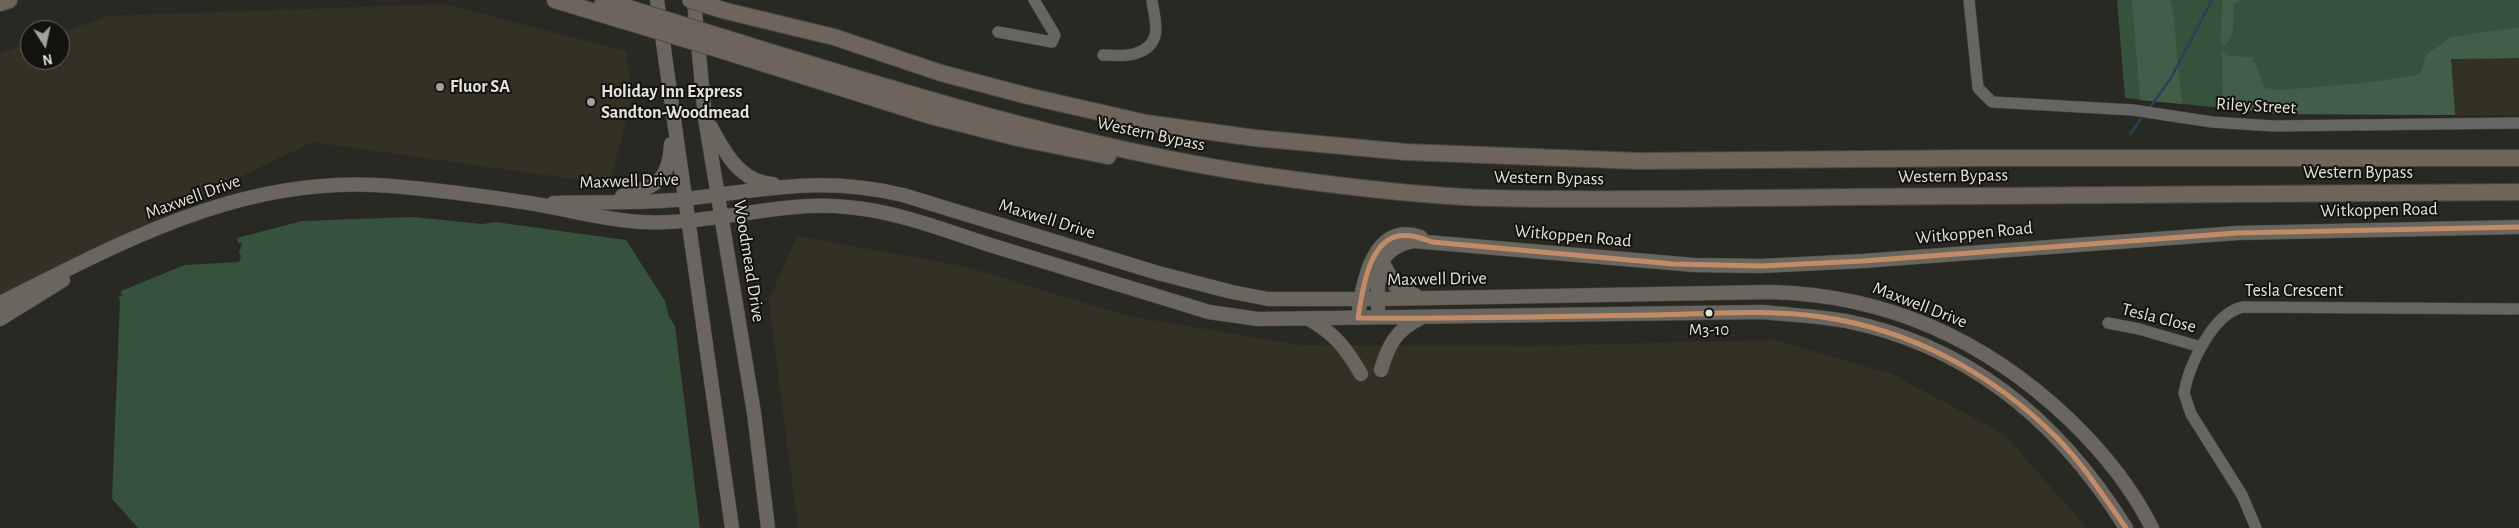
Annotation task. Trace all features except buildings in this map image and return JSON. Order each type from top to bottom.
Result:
[{"type":"highway","points":[[0,3],[9,0]]},
{"type":"highway","name":"Western Bypass","points":[[555,0],[613,8],[723,44],[935,103],[1022,125],[1207,167],[1341,186],[1486,198],[1649,199],[2519,192]]},
{"type":"highway","name":"Western Bypass","points":[[690,0],[729,4],[941,73],[1028,96],[1146,123],[1255,138],[1406,152],[1638,161],[1981,158],[2519,158]]},
{"type":"main road","points":[[657,0],[732,528]]},
{"type":"main road","name":"Woodmead Drive","points":[[694,0],[705,118],[719,193],[754,413],[768,528]]},
{"type":"main road","points":[[705,118],[728,157],[742,173],[764,183],[796,184]]},
{"type":"main road","points":[[607,201],[649,188],[662,179],[670,161],[673,119]]},
{"type":"main road","name":"Maxwell Drive","points":[[532,203],[685,199],[796,184],[844,184],[903,195],[1158,273],[1239,294],[1277,299],[1771,292],[1797,292],[1831,297],[1892,311],[1971,344],[2033,386],[2094,444],[2115,471],[2152,528]]},
{"type":"main road","name":"Maxwell Drive","points":[[0,303],[108,250],[208,207],[265,193],[315,186],[392,186],[532,203],[583,215],[639,222],[688,220],[788,206],[827,205],[859,208],[911,220],[1210,312],[1258,319],[1378,319],[1763,312],[1846,321],[1895,334],[1932,348],[1976,370],[2042,422],[2089,474],[2126,528]]},
{"type":"main road","name":"Witkoppen Road","points":[[1382,261],[1389,251],[1405,243],[1432,242],[1673,264],[1761,266],[1863,261],[2244,232],[2519,227]]},
{"type":"main road","name":"Witkoppen Road","points":[[1358,318],[1361,299],[1374,256],[1386,240],[1398,235],[1412,234],[1432,242]]},
{"type":"main road","name":"Maxwell Drive","points":[[0,319],[25,305],[108,250]]},
{"type":"main road","points":[[1382,261],[1398,289],[1424,298]]},
{"type":"main road","points":[[1378,319],[1382,261]]},
{"type":"main road","points":[[1660,314],[1661,293]]},
{"type":"main road","points":[[1381,370],[1392,340],[1408,324],[1422,317]]},
{"type":"main road","points":[[1309,319],[1335,336],[1346,349],[1361,374]]},
{"type":"street","points":[[998,32],[1052,42],[1055,35],[1034,0]]},
{"type":"street","points":[[1102,55],[1134,55],[1151,42],[1155,35],[1152,0]]},
{"type":"street","name":"Riley Street","points":[[1969,0],[1978,88],[1992,102],[2133,110],[2212,122],[2273,126],[2519,123]]},
{"type":"street","name":"Tesla Crescent","points":[[2256,528],[2242,495],[2185,400],[2185,386],[2201,347],[2218,321],[2233,309],[2243,307],[2519,309]]},
{"type":"street","name":"Tesla Close","points":[[2108,323],[2139,328],[2201,347]]},
{"type":"shaded area","points":[[444,4],[626,51],[632,99],[609,184],[312,142],[0,295],[0,53],[20,46],[20,70],[70,70],[70,30],[109,16]]},
{"type":"shaded area","points":[[2519,58],[2519,115],[2455,115],[2450,59]]},
{"type":"shaded area","points":[[797,236],[963,266],[1128,316],[1300,345],[1530,346],[1775,340],[1892,374],[2004,434],[2087,528],[798,528],[769,300]]},
{"type":"green space","points":[[2117,0],[2519,0],[2519,58],[2451,59],[2455,115],[2280,114],[2125,98]]},
{"type":"green space","points":[[2132,0],[2170,0],[2173,10],[2182,104],[2140,100]]},
{"type":"green space","points":[[2222,0],[2240,0],[2233,4],[2232,32],[2229,41],[2225,45],[2221,44]]},
{"type":"green space","points":[[2519,27],[2519,58],[2451,59],[2455,115],[2280,114],[2216,107],[2223,101],[2222,50],[2230,56],[2253,57],[2265,88],[2278,90],[2368,82],[2420,74],[2426,55],[2451,37]]},
{"type":"green space","points":[[412,217],[483,224],[495,222],[626,240],[665,301],[669,317],[675,326],[700,528],[138,528],[112,499],[120,300],[118,297],[122,296],[121,291],[185,265],[239,262],[241,256],[239,252],[242,243],[238,243],[237,238],[302,221]]},
{"type":"waterway","points":[[2151,106],[2171,78],[2212,0]]},
{"type":"waterway","points":[[2130,134],[2141,119]]},
{"type":"transit line","points":[[2126,528],[2075,458],[2031,414],[1977,374],[1948,358],[1887,332],[1855,323],[1822,317],[1781,313],[1358,318],[1368,270],[1380,248],[1388,240],[1398,236],[1415,237],[1432,242],[1673,264],[1761,266],[1863,261],[2237,233],[2519,227]]},
{"type":"place","name":"Fluor SA","points":[[440,87]]},
{"type":"place","name":"Holiday Inn Express Sandton-Woodmead","points":[[591,102]]},
{"type":"place","name":"M3-10","points":[[1709,313]]}]
